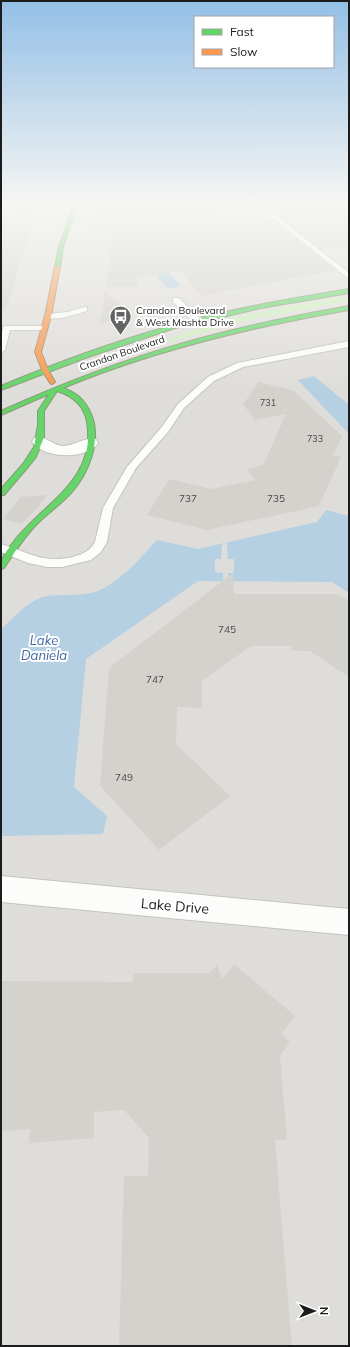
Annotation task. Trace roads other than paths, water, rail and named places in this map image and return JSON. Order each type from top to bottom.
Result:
[{"type":"street","points":[[1,566],[6,550],[73,486],[81,474],[87,458],[90,443],[92,432],[90,418],[84,406],[77,397],[56,388],[45,370],[38,352],[43,328],[48,316],[58,264]]},
{"type":"street","name":"Crandon Boulevard","points":[[1,388],[105,348],[197,321],[261,306],[349,291]]},
{"type":"street","name":"Crandon Boulevard","points":[[1,413],[56,388],[154,352],[262,323],[349,308]]},
{"type":"street","points":[[1,494],[29,463],[40,442],[43,426],[41,411],[56,388]]},
{"type":"street","points":[[40,442],[48,449],[59,451],[71,451],[90,443]]},
{"type":"street","name":"Lake Drive","points":[[1,889],[349,922]]},
{"type":"lane","points":[[333,264],[349,277]]},
{"type":"lane","points":[[176,300],[197,321]]},
{"type":"lane","points":[[48,316],[69,314],[84,309]]},
{"type":"lane","points":[[1,350],[7,328],[43,328]]},
{"type":"lane","points":[[6,550],[32,560],[47,563],[62,563],[87,557],[96,549],[100,542],[108,508],[132,467],[165,430],[181,406],[211,379],[240,364],[349,344]]},
{"type":"water","points":[[169,273],[181,286],[168,289],[156,276]]},
{"type":"water","points":[[314,376],[349,405],[349,434],[298,380]]},
{"type":"water","name":"Lake Daniela","points":[[326,510],[349,516],[349,593],[332,582],[198,581],[86,659],[74,787],[107,816],[103,834],[1,836],[1,630],[10,620],[28,605],[41,598],[47,596],[96,592],[102,589],[125,573],[157,540],[198,549],[317,522]]},
{"type":"place","name":"Crandon Boulevard & West Mashta Drive","points":[[120,336]]}]
